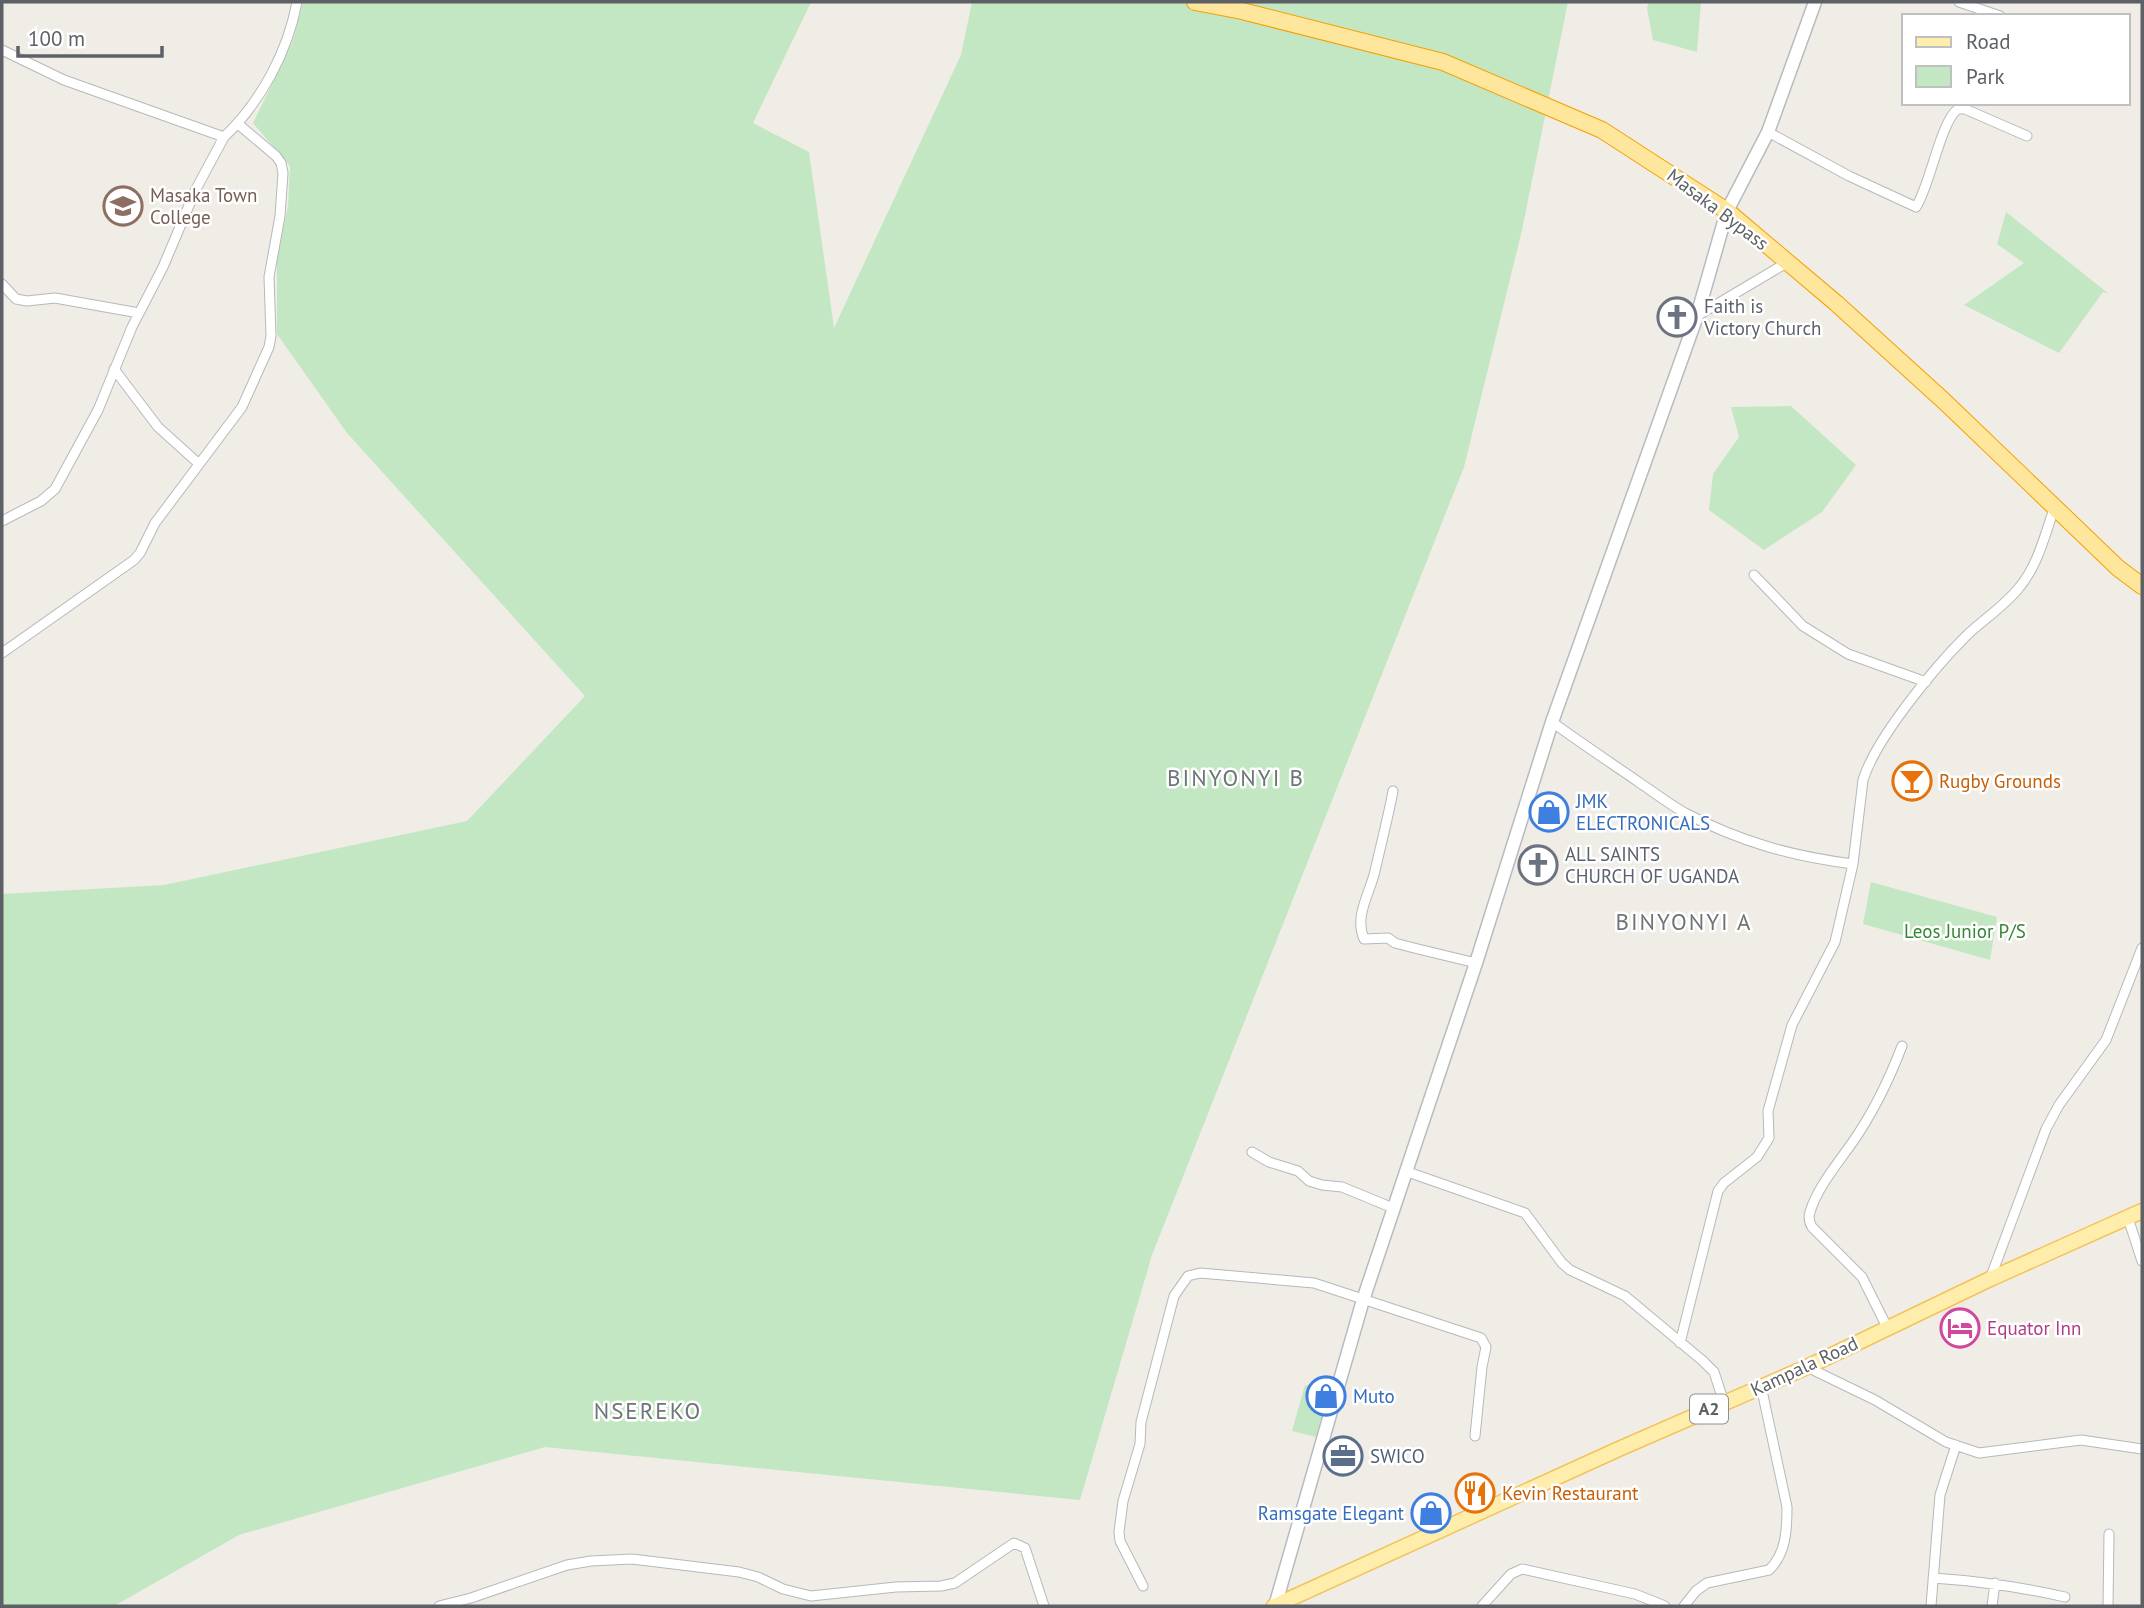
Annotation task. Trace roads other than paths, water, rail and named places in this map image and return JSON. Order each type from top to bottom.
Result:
[{"type":"highway","name":"Masaka Bypass","points":[[1195,2],[1254,14],[1443,62],[1602,130],[1727,211],[1788,262],[1945,402],[2118,568],[2142,586]]},
{"type":"main road","points":[[1275,1606],[1363,1300],[1476,963],[1552,722],[1697,316],[1727,211],[1768,132],[1815,2]]},
{"type":"main road","name":"Kampala Road","points":[[1275,1606],[1807,1367],[1990,1279],[2142,1211]]},
{"type":"street","points":[[2,522],[41,501],[55,489],[97,410],[196,189],[225,137],[259,95],[283,49],[298,2]]},
{"type":"street","points":[[1959,2],[1994,14]]},
{"type":"street","points":[[2,50],[64,80],[225,137]]},
{"type":"street","points":[[1768,132],[1849,176],[1916,207],[1930,176],[1949,118],[1958,109],[1965,109],[2026,136]]},
{"type":"street","points":[[2,653],[134,560],[155,523],[242,407],[269,347],[269,277],[280,216],[283,173],[276,156],[238,124]]},
{"type":"street","points":[[1697,316],[1788,262]]},
{"type":"street","points":[[2,284],[16,299],[27,301],[55,298],[139,313]]},
{"type":"street","points":[[114,369],[158,426],[198,463]]},
{"type":"street","points":[[1680,1343],[1718,1191],[1757,1157],[1769,1138],[1768,1111],[1792,1025],[1835,942],[1853,864],[1863,779],[1867,766],[1874,752],[1926,682],[1965,638],[2018,590],[2036,559],[2055,506]]},
{"type":"street","points":[[1754,575],[1790,615],[1826,640],[1857,658],[1926,682]]},
{"type":"street","points":[[1552,722],[1682,811],[1737,836],[1786,852],[1853,864]]},
{"type":"street","points":[[1394,791],[1385,831],[1378,848],[1375,873],[1363,908],[1361,931],[1364,939],[1388,938],[1395,943],[1476,963]]},
{"type":"street","points":[[1990,1279],[2046,1129],[2059,1105],[2106,1040],[2142,948]]},
{"type":"street","points":[[1887,1327],[1862,1277],[1809,1221],[1810,1212],[1832,1170],[1853,1142],[1882,1092],[1902,1046]]},
{"type":"street","points":[[1252,1152],[1269,1162],[1298,1171],[1309,1181],[1342,1187],[1392,1208]]},
{"type":"street","points":[[1405,1171],[1525,1213],[1570,1270],[1625,1296],[1714,1372],[1724,1403]]},
{"type":"street","points":[[2128,1217],[2142,1261]]},
{"type":"street","points":[[1143,1586],[1121,1541],[1119,1532],[1123,1501],[1140,1444],[1151,1381],[1174,1296],[1188,1276],[1200,1273],[1301,1280],[1481,1338],[1486,1347],[1475,1436]]},
{"type":"street","points":[[1807,1367],[1875,1400],[1946,1442],[1979,1453],[2081,1440],[2142,1449]]},
{"type":"street","points":[[1684,1606],[1696,1591],[1707,1583],[1769,1570],[1782,1553],[1787,1507],[1760,1386]]},
{"type":"street","points":[[1931,1606],[1940,1495],[1956,1445]]},
{"type":"street","points":[[2108,1606],[2109,1534]]},
{"type":"street","points":[[439,1606],[471,1598],[567,1565],[632,1559],[739,1572],[758,1577],[783,1589],[811,1596],[896,1587],[941,1586],[955,1583],[1014,1543],[1025,1548],[1044,1606]]},
{"type":"street","points":[[1482,1606],[1511,1574],[1522,1569],[1636,1594],[1665,1606]]},
{"type":"street","points":[[1933,1578],[1995,1583],[2065,1597]]},
{"type":"street","points":[[1992,1606],[1995,1583]]},
{"type":"place","name":"Masaka Town College","points":[[123,206]]},
{"type":"place","name":"Faith is Victory Church","points":[[1677,317]]},
{"type":"place","name":"Rugby Grounds","points":[[1912,781]]},
{"type":"place","name":"JMK ELECTRONICALS","points":[[1549,812]]},
{"type":"place","name":"ALL SAINTS CHURCH OF UGANDA","points":[[1538,865]]},
{"type":"place","name":"Equator Inn","points":[[1960,1328]]},
{"type":"place","name":"Muto","points":[[1326,1396]]},
{"type":"place","name":"SWICO","points":[[1343,1456]]},
{"type":"place","name":"Kevin Restaurant","points":[[1475,1493]]},
{"type":"place","name":"Ramsgate Elegant","points":[[1431,1513]]},
{"type":"district","name":"BINYONYI B","points":[[1236,778]]},
{"type":"district","name":"BINYONYI A","points":[[1684,922]]},
{"type":"district","name":"NSEREKO","points":[[648,1411]]},
{"type":"park label","name":"Leos Junior P/S","points":[[1965,931]]}]
